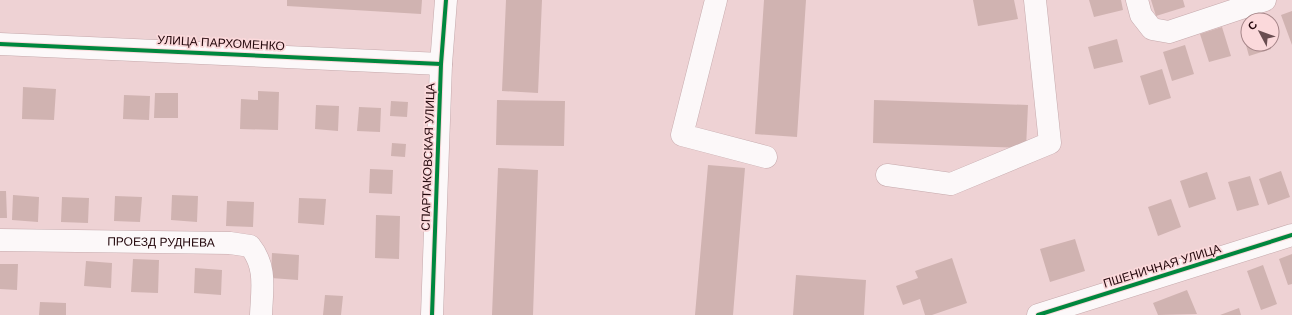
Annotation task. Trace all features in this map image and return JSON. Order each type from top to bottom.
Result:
[{"type":"street","name":"СПАРТАКОВСКАЯ УЛИЦА","points":[[432,315],[441,64],[446,0]]},
{"type":"street","points":[[716,0],[682,136],[766,157]]},
{"type":"street","points":[[887,175],[951,184],[1050,143],[1035,0]]},
{"type":"street","points":[[1137,0],[1142,15],[1152,29],[1169,32],[1265,0]]},
{"type":"street","name":"УЛИЦА ПАРХОМЕНКО","points":[[0,44],[441,64]]},
{"type":"street","name":"ПШЕНИЧНАЯ УЛИЦА","points":[[1038,315],[1292,235]]},
{"type":"street","name":"ПРОЕЗД РУДНЕВА","points":[[0,240],[230,243],[250,246],[258,257],[262,274],[261,315]]},
{"type":"building","points":[[287,0],[422,0],[421,14],[287,6]]},
{"type":"building","points":[[506,0],[542,0],[538,93],[502,91]]},
{"type":"building","points":[[764,0],[806,0],[797,137],[755,134]]},
{"type":"building","points":[[973,0],[1014,0],[1018,19],[978,26]]},
{"type":"building","points":[[1089,0],[1121,0],[1123,10],[1094,17]]},
{"type":"building","points":[[1151,0],[1183,0],[1185,7],[1156,16]]},
{"type":"building","points":[[1292,11],[1292,45],[1281,15]]},
{"type":"building","points":[[1222,27],[1231,56],[1209,62],[1200,34]]},
{"type":"building","points":[[1117,39],[1123,62],[1094,69],[1088,47]]},
{"type":"building","points":[[1185,45],[1194,74],[1172,81],[1163,52]]},
{"type":"building","points":[[1248,52],[1262,52],[1249,56]]},
{"type":"building","points":[[1162,69],[1171,98],[1149,105],[1140,76]]},
{"type":"building","points":[[23,87],[56,89],[54,120],[22,119]]},
{"type":"building","points":[[258,91],[279,92],[278,130],[240,129],[241,99],[258,100]]},
{"type":"building","points":[[155,93],[178,93],[178,118],[154,118]]},
{"type":"building","points":[[124,95],[150,96],[149,120],[123,119]]},
{"type":"building","points":[[497,100],[565,101],[564,146],[496,145]]},
{"type":"building","points":[[874,100],[1028,105],[1026,148],[873,143]]},
{"type":"building","points":[[391,101],[408,102],[407,117],[390,116]]},
{"type":"building","points":[[316,105],[339,106],[338,131],[315,129]]},
{"type":"building","points":[[359,107],[381,108],[380,132],[357,131]]},
{"type":"building","points":[[392,143],[406,144],[405,157],[391,156]]},
{"type":"building","points":[[708,165],[745,168],[733,315],[695,315]]},
{"type":"building","points":[[498,168],[538,170],[533,315],[492,315]]},
{"type":"building","points":[[370,169],[393,170],[392,194],[369,193]]},
{"type":"building","points":[[1281,171],[1290,197],[1268,205],[1259,179]]},
{"type":"building","points":[[1207,172],[1216,199],[1189,208],[1180,181]]},
{"type":"building","points":[[1250,176],[1259,205],[1237,211],[1228,182]]},
{"type":"building","points":[[0,191],[6,191],[7,218],[0,218]]},
{"type":"building","points":[[13,195],[39,197],[38,222],[12,220]]},
{"type":"building","points":[[172,195],[198,196],[197,222],[171,220]]},
{"type":"building","points":[[115,196],[142,197],[140,222],[114,221]]},
{"type":"building","points":[[62,197],[89,198],[88,223],[61,222]]},
{"type":"building","points":[[299,198],[326,199],[324,225],[298,223]]},
{"type":"building","points":[[1171,199],[1181,227],[1158,236],[1148,207]]},
{"type":"building","points":[[227,201],[254,202],[253,227],[226,226]]},
{"type":"building","points":[[376,215],[400,216],[399,259],[375,258]]},
{"type":"building","points":[[1075,239],[1085,271],[1050,282],[1040,249]]},
{"type":"building","points":[[272,253],[299,255],[298,280],[271,278]]},
{"type":"building","points":[[1292,254],[1292,284],[1288,285],[1279,259]]},
{"type":"building","points":[[952,258],[967,303],[932,315],[925,315],[920,299],[903,305],[896,286],[918,278],[915,271]]},
{"type":"building","points":[[133,259],[159,260],[158,293],[131,292]]},
{"type":"building","points":[[86,261],[112,263],[111,288],[84,286]]},
{"type":"building","points":[[0,264],[18,264],[17,290],[0,289]]},
{"type":"building","points":[[1263,265],[1277,304],[1261,310],[1247,271]]},
{"type":"building","points":[[195,268],[222,270],[221,295],[194,293]]},
{"type":"building","points":[[796,275],[866,280],[864,315],[793,315]]},
{"type":"building","points":[[1187,290],[1197,314],[1158,315],[1153,303]]},
{"type":"building","points":[[325,295],[343,296],[341,315],[323,315]]},
{"type":"building","points":[[40,302],[66,303],[66,315],[39,315]]},
{"type":"building","points":[[1239,308],[1241,315],[1220,315]]},
{"type":"cycle path","points":[[432,315],[441,64],[446,0]]},
{"type":"cycle path","points":[[0,44],[441,64]]},
{"type":"cycle path","points":[[1038,315],[1292,235]]}]
